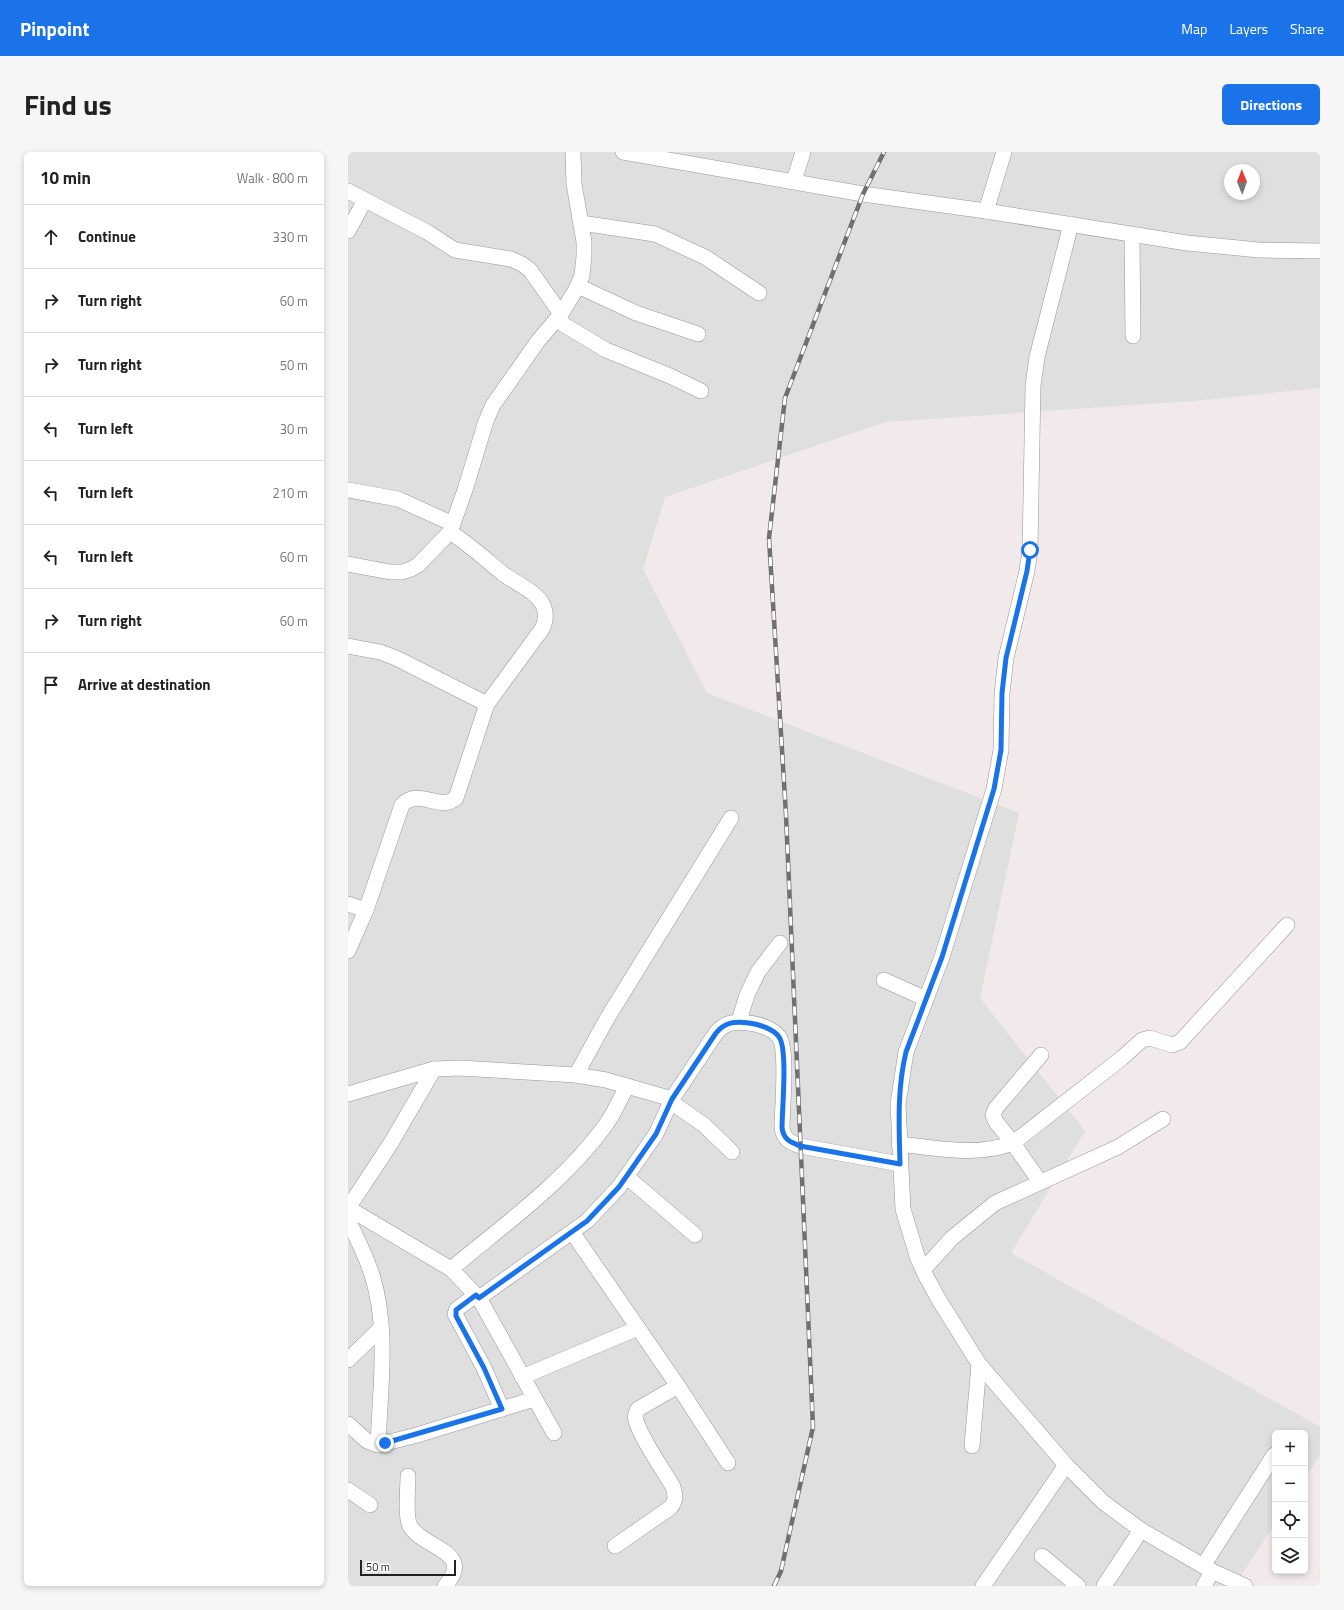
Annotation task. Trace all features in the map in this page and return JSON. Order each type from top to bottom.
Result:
[{"type":"street","points":[[348,564],[390,572],[402,572],[411,569],[418,565],[451,528],[486,421],[493,405],[538,341],[559,317],[578,286],[582,276],[584,256],[581,223],[574,184],[573,152]]},
{"type":"street","points":[[624,152],[863,194],[986,211],[1132,234],[1227,247],[1320,251]]},
{"type":"street","points":[[794,181],[803,152]]},
{"type":"street","points":[[986,211],[1004,152]]},
{"type":"street","points":[[348,191],[427,232],[455,250],[511,259],[522,264],[530,270],[559,317],[606,350],[670,376],[701,391]]},
{"type":"street","points":[[348,231],[365,200]]},
{"type":"street","points":[[581,223],[655,234],[704,257],[759,293]]},
{"type":"street","points":[[1071,224],[1037,357],[1033,397],[1030,550],[1027,571],[1006,658],[1002,693],[1001,750],[994,789],[942,957],[902,1066],[898,1104],[903,1209],[923,1270],[939,1300],[979,1364],[1066,1465],[1103,1502],[1141,1530],[1208,1568],[1245,1586]]},
{"type":"street","points":[[1132,234],[1133,336]]},
{"type":"street","points":[[578,286],[636,313],[698,334]]},
{"type":"street","points":[[348,490],[398,499],[451,528],[502,573],[537,597],[543,606],[546,620],[542,629],[487,704],[456,798],[453,801],[446,803],[421,798],[410,798],[402,805],[366,910],[348,951]]},
{"type":"street","points":[[348,646],[380,652],[396,658],[487,704]]},
{"type":"street","points":[[576,1075],[608,1017],[731,818]]},
{"type":"street","points":[[348,904],[366,910]]},
{"type":"street","points":[[899,1144],[971,1152],[998,1148],[1013,1143],[1122,1058],[1142,1040],[1150,1038],[1172,1045],[1180,1042],[1287,925]]},
{"type":"street","points":[[739,1021],[755,978],[780,943]]},
{"type":"street","points":[[884,980],[926,999]]},
{"type":"street","points":[[502,1409],[484,1368],[455,1314],[458,1308],[477,1297],[587,1221],[627,1177],[656,1134],[671,1100],[720,1028],[725,1024],[739,1021],[754,1024],[775,1033],[782,1041],[784,1054],[782,1128],[785,1138],[789,1142],[800,1146],[900,1164]]},
{"type":"street","points":[[1040,1182],[1013,1143],[996,1122],[994,1112],[1041,1055]]},
{"type":"street","points":[[348,1094],[434,1069],[481,1068],[576,1075],[627,1086],[671,1100],[704,1125],[732,1152]]},
{"type":"street","points":[[434,1069],[391,1143],[348,1208],[451,1269],[477,1297],[554,1433]]},
{"type":"street","points":[[451,1269],[540,1197],[575,1162],[606,1125],[627,1086]]},
{"type":"street","points":[[923,1270],[952,1238],[983,1211],[995,1203],[1118,1147],[1163,1118]]},
{"type":"street","points":[[627,1177],[695,1235]]},
{"type":"street","points":[[348,1220],[373,1276],[381,1328],[378,1445]]},
{"type":"street","points":[[572,1232],[678,1386],[728,1463]]},
{"type":"street","points":[[348,1360],[381,1328]]},
{"type":"street","points":[[522,1377],[638,1328]]},
{"type":"street","points":[[972,1446],[979,1364]]},
{"type":"street","points":[[615,1546],[670,1508],[674,1503],[676,1494],[673,1487],[636,1421],[635,1414],[638,1409],[678,1386]]},
{"type":"street","points":[[348,1424],[368,1441],[378,1445],[417,1435],[534,1399]]},
{"type":"street","points":[[1204,1586],[1208,1568],[1272,1458]]},
{"type":"street","points":[[983,1586],[1066,1465]]},
{"type":"street","points":[[408,1476],[409,1525],[416,1534],[450,1556],[454,1563],[454,1573],[445,1586]]},
{"type":"street","points":[[348,1490],[370,1505]]},
{"type":"street","points":[[1104,1586],[1141,1530]]},
{"type":"street","points":[[1042,1556],[1078,1586]]},
{"type":"shaded area","points":[[348,152],[1320,152],[1320,388],[1193,401],[886,422],[665,497],[643,569],[707,693],[1019,813],[980,998],[1085,1131],[1011,1253],[1320,1427],[1320,1455],[1308,1473],[1308,1430],[1272,1430],[1272,1529],[1234,1586],[348,1586]]},
{"type":"railway","points":[[774,1586],[781,1571],[813,1427],[786,815],[769,538],[785,398],[863,194],[884,152]]},
{"type":"route","points":[[385,1443],[417,1435],[502,1409],[490,1380],[455,1314],[456,1310],[476,1295],[479,1298],[561,1241],[587,1221],[619,1187],[656,1134],[672,1099],[716,1033],[725,1024],[739,1021],[754,1024],[775,1033],[782,1041],[784,1054],[782,1128],[785,1138],[789,1142],[800,1146],[900,1164],[898,1104],[902,1066],[942,957],[994,789],[1001,750],[1002,693],[1006,658],[1027,571],[1030,550]]}]
